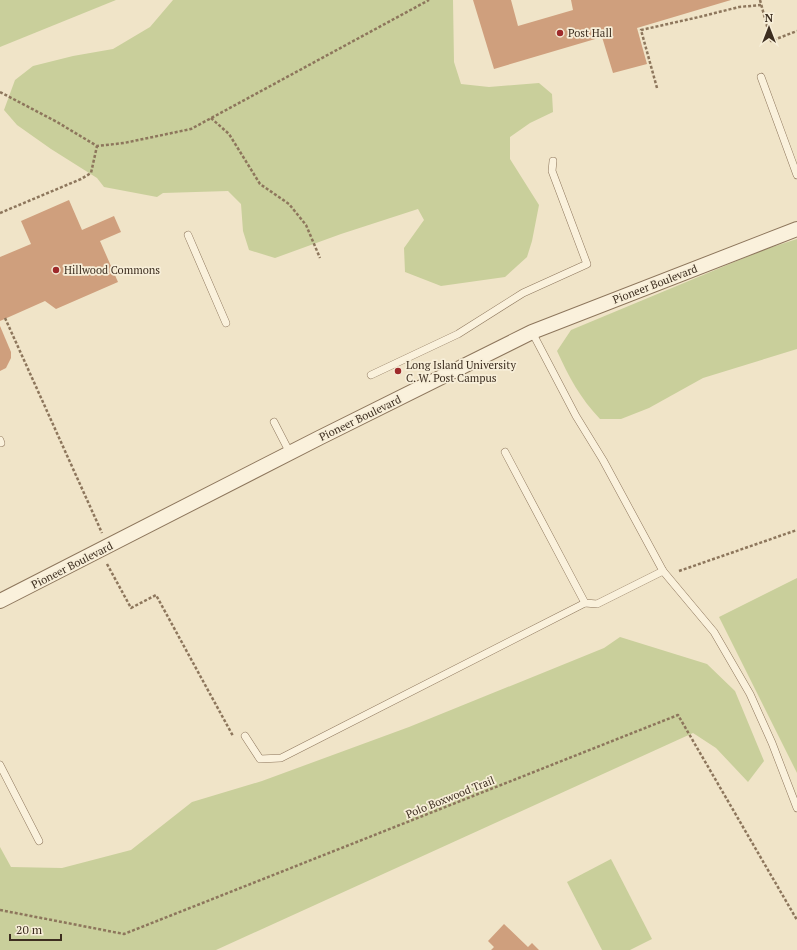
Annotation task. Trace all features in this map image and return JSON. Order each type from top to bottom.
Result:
[{"type":"street","name":"Pioneer Boulevard","points":[[0,601],[290,453],[532,332],[797,229]]},
{"type":"lane","points":[[761,77],[797,175]]},
{"type":"lane","points":[[371,375],[458,334],[523,294],[588,264],[552,171],[553,161]]},
{"type":"lane","points":[[188,235],[226,323]]},
{"type":"lane","points":[[532,332],[576,416],[603,460],[665,573],[714,632],[750,694],[772,743],[797,808]]},
{"type":"lane","points":[[274,422],[290,453]]},
{"type":"lane","points":[[505,452],[585,603]]},
{"type":"lane","points":[[245,736],[260,759],[281,758],[585,603],[597,604],[665,573]]},
{"type":"lane","points":[[0,765],[38,841]]},
{"type":"path","points":[[0,92],[57,122],[97,146],[124,143],[191,129],[428,0]]},
{"type":"path","points":[[760,0],[771,41],[797,31]]},
{"type":"path","points":[[657,88],[642,30],[739,6],[761,5]]},
{"type":"path","points":[[211,118],[229,134],[260,184],[289,204],[306,225],[320,258]]},
{"type":"path","points":[[0,213],[81,179],[91,173],[97,146]]},
{"type":"path","points":[[665,573],[693,567],[797,530]]},
{"type":"path","name":"Polo Boxwood Trail","points":[[0,910],[124,934],[678,715],[797,920]]},
{"type":"green space","points":[[0,0],[116,0],[0,47]]},
{"type":"green space","points":[[173,0],[453,0],[454,62],[461,84],[489,87],[539,83],[552,94],[553,112],[530,123],[510,137],[510,159],[539,205],[532,241],[527,257],[505,277],[441,286],[405,272],[404,248],[424,220],[418,209],[341,234],[275,258],[249,250],[243,231],[241,204],[228,191],[163,193],[157,197],[104,187],[97,178],[51,149],[17,125],[4,110],[15,80],[33,66],[73,56],[113,49],[150,27]]},
{"type":"green space","points":[[797,239],[797,349],[703,378],[649,408],[621,419],[600,419],[576,387],[557,351],[571,330],[763,250]]},
{"type":"green space","points":[[797,578],[797,773],[719,617]]},
{"type":"green space","points":[[620,637],[707,664],[735,691],[764,761],[748,782],[716,748],[693,733],[216,950],[0,950],[0,847],[11,867],[62,868],[131,850],[192,802],[262,781],[409,727],[604,648]]},
{"type":"green space","points":[[611,859],[652,939],[630,950],[602,950],[567,882]]},
{"type":"building","name":"Post Hall","points":[[473,0],[511,0],[518,26],[573,10],[571,0],[731,0],[637,28],[647,64],[613,73],[602,37],[494,69]]},
{"type":"building","name":"Hillwood Commons","points":[[69,200],[82,230],[114,216],[121,232],[100,241],[118,282],[56,309],[45,301],[0,321],[0,257],[31,244],[21,221]]},
{"type":"building","points":[[0,326],[11,352],[11,358],[6,368],[0,371]]},
{"type":"building","points":[[504,924],[528,947],[532,943],[539,950],[491,950],[494,947],[488,941]]},
{"type":"place","name":"Post Hall","points":[[560,33]]},
{"type":"place","name":"Hillwood Commons","points":[[56,270]]},
{"type":"place","name":"Long Island University C. W. Post Campus","points":[[398,371]]}]
